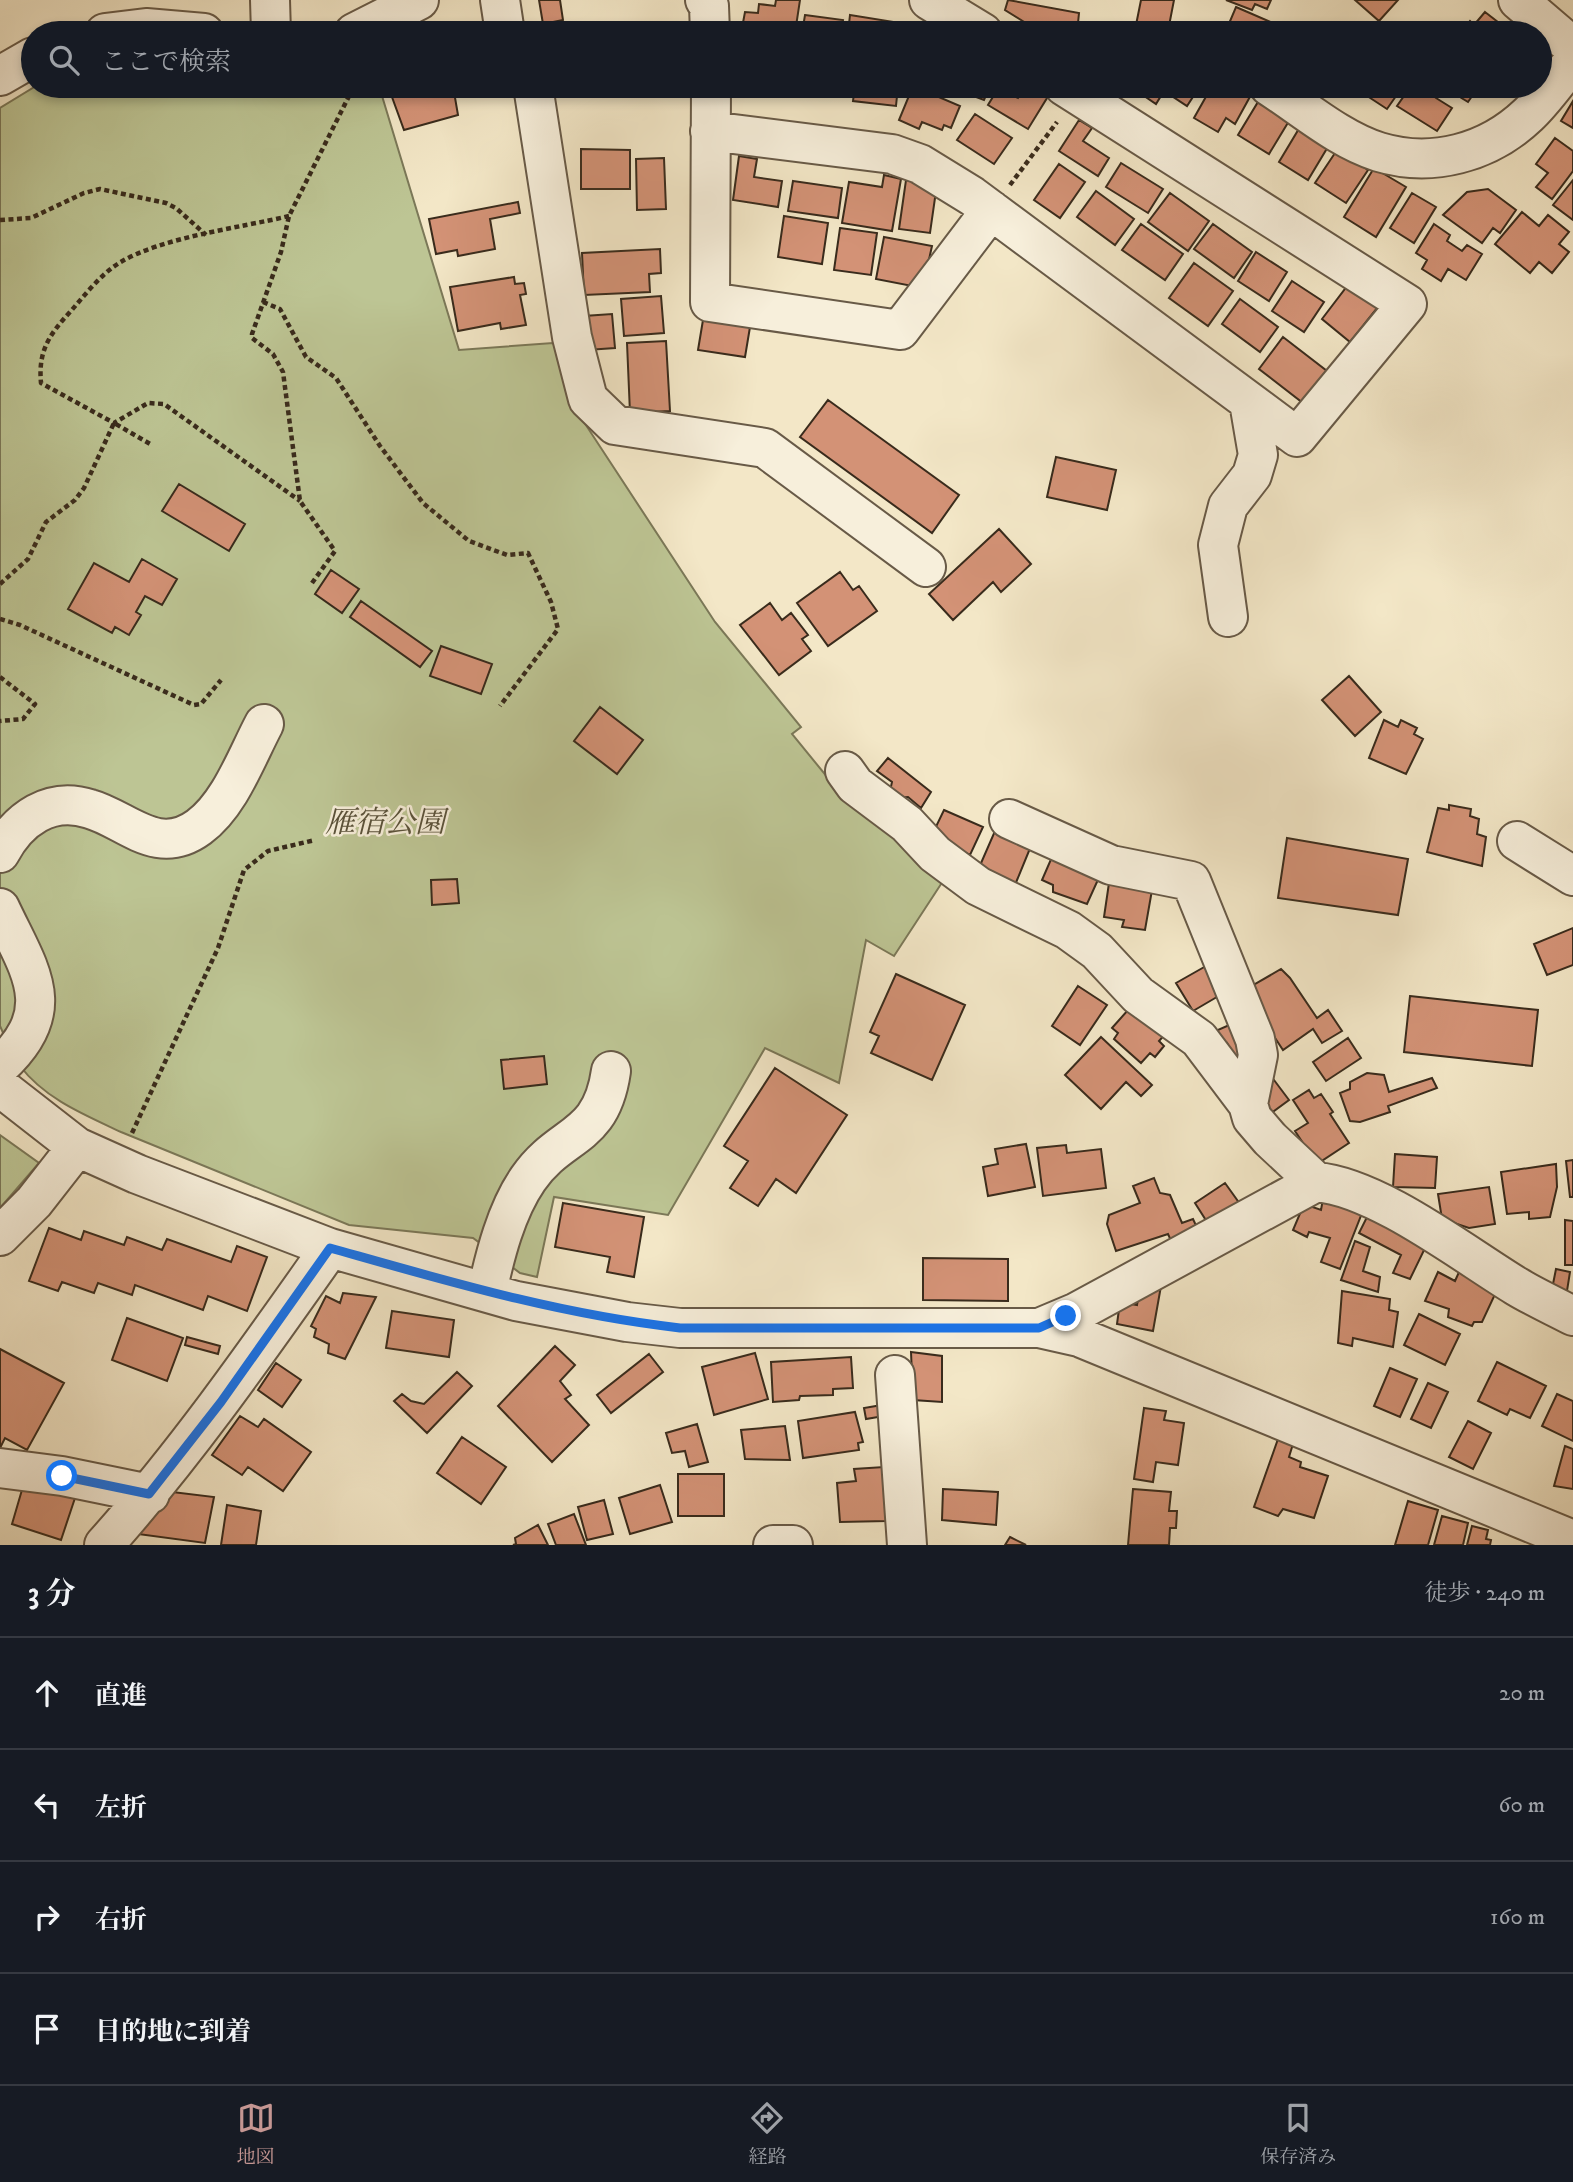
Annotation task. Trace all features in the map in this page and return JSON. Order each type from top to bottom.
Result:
[{"type":"street","points":[[270,0],[271,21]]},
{"type":"street","points":[[378,21],[419,0]]},
{"type":"street","points":[[499,0],[503,21]]},
{"type":"street","points":[[520,0],[523,21]]},
{"type":"street","points":[[929,0],[963,21]]},
{"type":"street","points":[[1518,0],[1543,21]]},
{"type":"street","points":[[1552,29],[1573,47]]},
{"type":"street","points":[[1552,87],[1573,62]]},
{"type":"street","points":[[0,76],[21,64]]},
{"type":"street","points":[[516,98],[539,239]]},
{"type":"street","points":[[535,98],[572,337],[588,399],[615,425],[765,448],[926,567]]},
{"type":"street","points":[[711,98],[710,302],[900,330],[990,210]]},
{"type":"street","points":[[710,131],[892,154],[920,164],[947,179],[990,210],[1297,437],[1407,304],[1091,98]]},
{"type":"street","points":[[1288,98],[1378,152],[1408,158],[1441,158],[1473,150],[1502,135],[1528,115],[1542,98]]},
{"type":"street","points":[[1228,617],[1218,545],[1228,506],[1252,475],[1258,455],[1249,402]]},
{"type":"street","points":[[0,853],[23,819],[46,808],[69,805],[92,809],[124,827],[148,836],[173,838],[197,829],[213,815],[226,796],[264,724]]},
{"type":"street","points":[[845,771],[855,785],[907,824],[936,854],[978,886],[1068,930],[1097,951],[1138,995],[1199,1039],[1248,1104],[1252,1118],[1270,1139],[1316,1182]]},
{"type":"street","points":[[1009,819],[1111,865],[1191,881],[1255,1039],[1258,1055],[1248,1104]]},
{"type":"street","points":[[1517,841],[1573,876]]},
{"type":"street","points":[[0,908],[36,984],[35,1009],[29,1030],[17,1051],[0,1066]]},
{"type":"street","points":[[487,1292],[507,1223],[527,1180],[553,1152],[596,1118],[607,1093],[611,1071]]},
{"type":"street","points":[[0,1087],[77,1147],[136,1174],[330,1248],[516,1301],[614,1320],[680,1328],[1039,1328],[1079,1336],[1573,1540]]},
{"type":"street","points":[[0,1236],[34,1202],[77,1147]]},
{"type":"street","points":[[1039,1328],[1077,1312],[1316,1182],[1329,1183],[1355,1193],[1422,1224],[1519,1287],[1573,1316]]},
{"type":"street","points":[[104,1545],[149,1494],[221,1402],[330,1248]]},
{"type":"street","points":[[894,1375],[908,1545]]},
{"type":"street","points":[[0,1468],[62,1476],[149,1494]]},
{"type":"street","points":[[773,1545],[793,1545]]},
{"type":"path","points":[[300,502],[283,372],[273,355],[252,338],[281,252],[289,216],[349,98]]},
{"type":"path","points":[[990,210],[1071,98]]},
{"type":"path","points":[[0,220],[31,218],[84,193],[100,189],[166,203],[176,208],[206,235]]},
{"type":"path","points":[[152,445],[41,383],[41,356],[45,342],[101,277],[119,263],[159,246],[289,216]]},
{"type":"path","points":[[263,302],[280,309],[306,358],[336,378],[380,446],[423,503],[468,541],[506,555],[528,553],[551,602],[558,629],[500,706]]},
{"type":"path","points":[[0,584],[28,559],[47,523],[75,500],[84,488],[114,423],[148,403],[164,404],[300,502],[335,551],[312,583]]},
{"type":"path","points":[[0,619],[20,625],[194,705],[201,704],[221,680]]},
{"type":"path","points":[[0,677],[35,704],[23,719],[0,721]]},
{"type":"path","points":[[131,1134],[218,948],[244,870],[268,851],[316,840]]},
{"type":"green space","name":"雁宿公園","points":[[21,95],[21,98],[383,98],[459,350],[553,343],[570,355],[578,413],[715,622],[801,727],[792,734],[828,778],[945,878],[894,956],[866,940],[839,1083],[765,1048],[668,1215],[554,1197],[537,1277],[520,1273],[473,1238],[349,1225],[121,1132],[53,1097],[30,1078],[14,1057],[0,1026],[0,108]]},
{"type":"green space","points":[[0,1135],[39,1163],[0,1208]]},
{"type":"building","points":[[539,0],[560,0],[563,20],[542,21]]},
{"type":"building","points":[[776,0],[800,0],[797,21],[743,21],[745,12],[758,13],[759,4],[775,6]]},
{"type":"building","points":[[1008,0],[1079,13],[1078,21],[1023,21],[1005,10]]},
{"type":"building","points":[[1141,0],[1174,0],[1170,21],[1137,21]]},
{"type":"building","points":[[1226,0],[1271,0],[1267,9],[1255,4],[1252,10]]},
{"type":"building","points":[[1355,0],[1398,0],[1379,21]]},
{"type":"building","points":[[1236,7],[1268,21],[1230,21]]},
{"type":"building","points":[[1485,12],[1497,21],[1477,21]]},
{"type":"building","points":[[805,15],[843,20],[843,21],[804,21]]},
{"type":"building","points":[[850,15],[888,21],[849,21]]},
{"type":"building","points":[[392,98],[455,98],[458,115],[404,130]]},
{"type":"building","points":[[853,98],[897,98],[896,106],[853,101]]},
{"type":"building","points":[[908,98],[941,98],[960,106],[951,128],[944,125],[942,130],[922,122],[919,129],[899,120]]},
{"type":"building","points":[[992,98],[1047,98],[1028,129],[988,105]]},
{"type":"building","points":[[1147,98],[1160,98],[1156,104]]},
{"type":"building","points":[[1175,98],[1192,98],[1187,106]]},
{"type":"building","points":[[1205,98],[1249,98],[1235,124],[1226,118],[1218,132],[1194,118]]},
{"type":"building","points":[[1260,98],[1292,116],[1269,154],[1238,135]]},
{"type":"building","points":[[1370,98],[1395,98],[1387,109]]},
{"type":"building","points":[[1403,98],[1436,98],[1452,108],[1437,131],[1397,106]]},
{"type":"building","points":[[1573,101],[1573,128],[1561,121]]},
{"type":"building","points":[[975,114],[1012,138],[994,164],[957,140]]},
{"type":"building","points":[[1079,120],[1092,128],[1083,141],[1109,158],[1098,176],[1059,151]]},
{"type":"building","points":[[1300,127],[1329,145],[1308,180],[1279,162]]},
{"type":"building","points":[[1555,138],[1573,151],[1573,171],[1552,199],[1536,187],[1548,173],[1536,164]]},
{"type":"building","points":[[581,149],[630,150],[630,189],[581,189]]},
{"type":"building","points":[[1337,150],[1368,170],[1346,203],[1315,183]]},
{"type":"building","points":[[739,156],[757,159],[754,177],[782,181],[778,207],[733,200]]},
{"type":"building","points":[[664,158],[666,209],[637,210],[636,159]]},
{"type":"building","points":[[1121,163],[1163,189],[1148,213],[1106,187]]},
{"type":"building","points":[[1059,164],[1085,182],[1060,218],[1034,200]]},
{"type":"building","points":[[1374,168],[1406,187],[1376,237],[1344,217]]},
{"type":"building","points":[[884,175],[901,179],[892,231],[842,223],[849,182],[882,187]]},
{"type":"building","points":[[906,180],[937,184],[930,233],[899,229]]},
{"type":"building","points":[[1573,180],[1573,220],[1553,205]]},
{"type":"building","points":[[793,181],[842,188],[838,218],[788,211]]},
{"type":"building","points":[[1488,189],[1516,210],[1500,233],[1493,228],[1482,243],[1443,215],[1467,192]]},
{"type":"building","points":[[1096,191],[1134,219],[1115,245],[1077,217]]},
{"type":"building","points":[[1170,193],[1209,221],[1188,251],[1148,222]]},
{"type":"building","points":[[1412,193],[1436,207],[1414,243],[1390,228]]},
{"type":"building","points":[[518,202],[520,213],[490,219],[495,249],[458,256],[457,250],[436,254],[429,219]]},
{"type":"building","points":[[1522,212],[1539,226],[1548,215],[1569,232],[1559,244],[1569,252],[1552,273],[1539,262],[1530,273],[1495,244]]},
{"type":"building","points":[[784,216],[828,223],[822,264],[778,257]]},
{"type":"building","points":[[1141,224],[1183,254],[1165,280],[1122,250]]},
{"type":"building","points":[[1213,224],[1252,252],[1234,278],[1194,249]]},
{"type":"building","points":[[1434,224],[1450,235],[1447,241],[1462,251],[1467,245],[1482,254],[1466,280],[1448,269],[1441,281],[1422,269],[1427,260],[1416,253]]},
{"type":"building","points":[[840,228],[877,233],[871,275],[834,270]]},
{"type":"building","points":[[884,237],[932,246],[928,264],[912,286],[876,279]]},
{"type":"building","points":[[660,249],[661,273],[649,274],[650,292],[584,295],[582,253]]},
{"type":"building","points":[[1256,252],[1287,272],[1269,301],[1238,281]]},
{"type":"building","points":[[1194,263],[1233,291],[1208,326],[1169,298]]},
{"type":"building","points":[[514,277],[515,284],[524,283],[526,294],[520,295],[526,325],[501,329],[500,323],[458,331],[450,287]]},
{"type":"building","points":[[1292,281],[1324,302],[1304,332],[1272,311]]},
{"type":"building","points":[[1348,285],[1377,308],[1350,342],[1322,319]]},
{"type":"building","points":[[661,296],[664,333],[624,336],[621,299]]},
{"type":"building","points":[[1240,299],[1278,327],[1260,352],[1222,324]]},
{"type":"building","points":[[612,314],[615,348],[587,350],[584,316]]},
{"type":"building","points":[[704,314],[751,321],[745,357],[698,350]]},
{"type":"building","points":[[1283,337],[1327,371],[1303,403],[1259,369]]},
{"type":"building","points":[[666,341],[670,411],[630,413],[627,343]]},
{"type":"building","points":[[828,400],[959,495],[932,533],[800,437]]},
{"type":"building","points":[[1056,457],[1116,470],[1107,510],[1047,497]]},
{"type":"building","points":[[179,484],[245,524],[229,551],[162,511]]},
{"type":"building","points":[[999,529],[1031,564],[1001,592],[993,582],[953,620],[929,594]]},
{"type":"building","points":[[142,559],[177,579],[162,605],[145,596],[136,612],[141,615],[129,635],[115,627],[112,633],[68,609],[94,563],[129,582]]},
{"type":"building","points":[[331,570],[359,589],[342,613],[315,594]]},
{"type":"building","points":[[840,572],[853,590],[859,586],[877,611],[828,646],[797,603]]},
{"type":"building","points":[[361,601],[432,651],[420,667],[350,617]]},
{"type":"building","points":[[770,603],[782,620],[791,613],[808,635],[802,639],[811,651],[779,675],[740,625]]},
{"type":"building","points":[[441,646],[492,664],[481,694],[430,676]]},
{"type":"building","points":[[1349,676],[1381,712],[1355,736],[1322,700]]},
{"type":"building","points":[[600,707],[643,740],[617,774],[574,741]]},
{"type":"building","points":[[1384,720],[1398,727],[1401,720],[1417,728],[1414,734],[1423,739],[1406,774],[1369,758]]},
{"type":"building","points":[[888,758],[931,792],[921,808],[908,797],[898,798],[890,791],[892,782],[877,771]]},
{"type":"building","points":[[1449,805],[1471,809],[1470,816],[1479,819],[1477,834],[1486,837],[1482,866],[1427,852],[1438,808],[1449,810]]},
{"type":"building","points":[[944,810],[983,827],[970,855],[931,837]]},
{"type":"building","points":[[995,831],[1031,846],[1015,885],[978,870]]},
{"type":"building","points":[[1287,838],[1408,859],[1398,915],[1278,898]]},
{"type":"building","points":[[1052,857],[1101,873],[1087,904],[1053,892],[1053,885],[1042,880]]},
{"type":"building","points":[[457,879],[459,903],[432,905],[431,880]]},
{"type":"building","points":[[1109,883],[1152,890],[1145,930],[1122,927],[1124,920],[1104,917]]},
{"type":"building","points":[[1573,928],[1573,965],[1547,975],[1534,944]]},
{"type":"building","points":[[1206,966],[1222,994],[1193,1011],[1176,983]]},
{"type":"building","points":[[1281,969],[1317,1018],[1328,1010],[1342,1031],[1322,1043],[1313,1029],[1283,1050],[1260,1015],[1250,987]]},
{"type":"building","points":[[896,974],[965,1005],[932,1080],[871,1053],[879,1036],[870,1032]]},
{"type":"building","points":[[1078,986],[1107,1005],[1080,1045],[1052,1026]]},
{"type":"building","points":[[1410,996],[1538,1010],[1532,1066],[1404,1052]]},
{"type":"building","points":[[1128,1010],[1168,1031],[1159,1041],[1164,1046],[1155,1057],[1150,1053],[1141,1063],[1114,1039],[1118,1033],[1112,1028]]},
{"type":"building","points":[[1236,1022],[1255,1062],[1239,1069],[1227,1043],[1217,1047],[1211,1033]]},
{"type":"building","points":[[1101,1037],[1152,1085],[1141,1096],[1126,1082],[1101,1109],[1065,1075]]},
{"type":"building","points":[[1348,1038],[1361,1058],[1326,1081],[1313,1062]]},
{"type":"building","points":[[544,1056],[547,1084],[504,1089],[501,1060]]},
{"type":"building","points":[[775,1068],[847,1115],[796,1193],[776,1179],[758,1206],[730,1188],[748,1161],[724,1146]]},
{"type":"building","points":[[1367,1073],[1384,1075],[1389,1092],[1432,1078],[1437,1088],[1388,1106],[1390,1112],[1360,1122],[1350,1121],[1340,1093],[1350,1089],[1350,1082]]},
{"type":"building","points":[[1271,1076],[1289,1100],[1266,1117]]},
{"type":"building","points":[[1309,1090],[1314,1098],[1321,1094],[1333,1112],[1330,1114],[1349,1143],[1317,1164],[1295,1131],[1308,1123],[1293,1100]]},
{"type":"building","points":[[1026,1144],[1035,1187],[988,1196],[983,1167],[998,1164],[995,1149]]},
{"type":"building","points":[[1066,1145],[1067,1153],[1101,1149],[1106,1188],[1043,1196],[1037,1148]]},
{"type":"building","points":[[1395,1154],[1437,1157],[1435,1188],[1393,1187]]},
{"type":"building","points":[[1573,1160],[1573,1197],[1570,1197],[1566,1161]]},
{"type":"building","points":[[1556,1164],[1557,1187],[1550,1217],[1529,1219],[1529,1212],[1507,1214],[1501,1172]]},
{"type":"building","points":[[1154,1178],[1160,1193],[1170,1195],[1182,1223],[1193,1219],[1200,1234],[1173,1245],[1168,1234],[1116,1251],[1107,1224],[1109,1215],[1140,1203],[1133,1186]]},
{"type":"building","points":[[1225,1183],[1240,1204],[1209,1225],[1195,1203]]},
{"type":"building","points":[[1489,1187],[1495,1224],[1469,1228],[1442,1219],[1438,1194]]},
{"type":"building","points":[[1323,1199],[1362,1213],[1340,1269],[1321,1262],[1330,1238],[1309,1232],[1307,1237],[1293,1230],[1304,1204],[1321,1210]]},
{"type":"building","points":[[563,1203],[644,1217],[634,1277],[607,1272],[610,1257],[555,1247]]},
{"type":"building","points":[[1369,1213],[1428,1242],[1410,1279],[1393,1273],[1401,1255],[1359,1233]]},
{"type":"building","points":[[1565,1220],[1573,1221],[1573,1265],[1565,1265]]},
{"type":"building","points":[[49,1228],[81,1240],[84,1231],[124,1245],[127,1237],[162,1250],[167,1239],[231,1262],[237,1246],[267,1257],[247,1311],[208,1296],[203,1310],[135,1285],[132,1295],[98,1283],[94,1293],[62,1282],[58,1291],[29,1281]]},
{"type":"building","points":[[1355,1241],[1370,1247],[1363,1271],[1380,1277],[1378,1292],[1341,1280]]},
{"type":"building","points":[[923,1258],[1008,1259],[1008,1301],[923,1300]]},
{"type":"building","points":[[1556,1269],[1570,1272],[1567,1291],[1552,1289]]},
{"type":"building","points":[[1438,1272],[1455,1281],[1459,1272],[1497,1290],[1482,1322],[1474,1322],[1472,1326],[1448,1317],[1449,1309],[1425,1301]]},
{"type":"building","points":[[1161,1286],[1153,1331],[1117,1324],[1120,1302],[1137,1305],[1140,1287]]},
{"type":"building","points":[[1342,1291],[1390,1299],[1389,1310],[1398,1312],[1393,1347],[1353,1338],[1352,1346],[1338,1343]]},
{"type":"building","points":[[343,1293],[376,1297],[345,1359],[328,1353],[329,1344],[314,1337],[316,1329],[311,1326],[326,1296],[340,1303]]},
{"type":"building","points":[[392,1311],[454,1320],[449,1357],[386,1348]]},
{"type":"building","points":[[1419,1314],[1460,1334],[1445,1365],[1404,1345]]},
{"type":"building","points":[[127,1318],[183,1338],[167,1381],[112,1360]]},
{"type":"building","points":[[187,1337],[220,1346],[218,1354],[185,1345]]},
{"type":"building","points":[[555,1346],[575,1365],[560,1381],[571,1395],[565,1399],[589,1425],[552,1462],[498,1406]]},
{"type":"building","points":[[0,1349],[64,1383],[27,1450],[5,1438],[0,1448]]},
{"type":"building","points":[[911,1352],[942,1356],[942,1402],[913,1400]]},
{"type":"building","points":[[755,1353],[768,1399],[714,1415],[702,1367]]},
{"type":"building","points":[[649,1354],[663,1372],[611,1413],[597,1395]]},
{"type":"building","points":[[851,1357],[853,1388],[833,1389],[833,1395],[800,1396],[799,1400],[773,1402],[771,1362]]},
{"type":"building","points":[[1497,1362],[1546,1386],[1530,1418],[1510,1409],[1507,1415],[1478,1401]]},
{"type":"building","points":[[276,1363],[301,1380],[282,1407],[258,1390]]},
{"type":"building","points":[[1390,1368],[1417,1379],[1400,1417],[1374,1406]]},
{"type":"building","points":[[457,1372],[472,1386],[427,1433],[394,1401],[402,1394],[411,1401],[424,1404]]},
{"type":"building","points":[[1428,1383],[1448,1392],[1431,1428],[1411,1419]]},
{"type":"building","points":[[1557,1394],[1573,1401],[1573,1441],[1542,1426]]},
{"type":"building","points":[[882,1405],[884,1416],[866,1419],[864,1408]]},
{"type":"building","points":[[1144,1408],[1166,1411],[1164,1420],[1184,1423],[1178,1465],[1156,1462],[1153,1482],[1134,1479]]},
{"type":"building","points":[[855,1412],[863,1442],[858,1443],[859,1450],[803,1458],[798,1421]]},
{"type":"building","points":[[240,1416],[258,1427],[264,1419],[311,1452],[283,1491],[248,1467],[242,1475],[212,1455]]},
{"type":"building","points":[[1468,1421],[1491,1433],[1473,1469],[1449,1457]]},
{"type":"building","points":[[697,1424],[708,1462],[689,1467],[685,1451],[672,1453],[666,1433]]},
{"type":"building","points":[[785,1426],[790,1460],[745,1459],[741,1430]]},
{"type":"building","points":[[462,1437],[506,1467],[481,1504],[437,1473]]},
{"type":"building","points":[[1278,1439],[1293,1444],[1289,1457],[1301,1462],[1300,1467],[1328,1476],[1314,1518],[1283,1509],[1278,1516],[1254,1507]]},
{"type":"building","points":[[1565,1446],[1573,1449],[1573,1489],[1554,1486]]},
{"type":"building","points":[[884,1467],[887,1521],[840,1522],[837,1483],[856,1481],[854,1469]]},
{"type":"building","points":[[678,1474],[724,1474],[724,1516],[678,1516]]},
{"type":"building","points":[[24,1483],[75,1498],[61,1540],[12,1524]]},
{"type":"building","points":[[660,1485],[672,1522],[630,1534],[619,1498]]},
{"type":"building","points":[[943,1489],[998,1492],[996,1525],[942,1520]]},
{"type":"building","points":[[1133,1489],[1171,1492],[1169,1511],[1177,1511],[1176,1528],[1170,1528],[1169,1545],[1128,1545]]},
{"type":"building","points":[[164,1491],[214,1497],[205,1543],[138,1534]]},
{"type":"building","points":[[604,1500],[613,1534],[587,1540],[578,1507]]},
{"type":"building","points":[[1408,1501],[1438,1510],[1428,1545],[1395,1545]]},
{"type":"building","points":[[227,1505],[261,1511],[256,1545],[221,1545]]},
{"type":"building","points":[[574,1514],[586,1545],[556,1545],[548,1524]]},
{"type":"building","points":[[1442,1516],[1468,1523],[1463,1545],[1434,1545]]},
{"type":"building","points":[[538,1525],[548,1545],[513,1545],[516,1544],[515,1538]]},
{"type":"building","points":[[1472,1526],[1488,1530],[1486,1539],[1491,1540],[1490,1545],[1467,1545]]},
{"type":"building","points":[[1010,1537],[1026,1545],[1005,1545]]},
{"type":"route","points":[[62,1476],[149,1494],[221,1402],[330,1248],[516,1301],[626,1322],[680,1328],[1039,1328],[1066,1316]]}]
